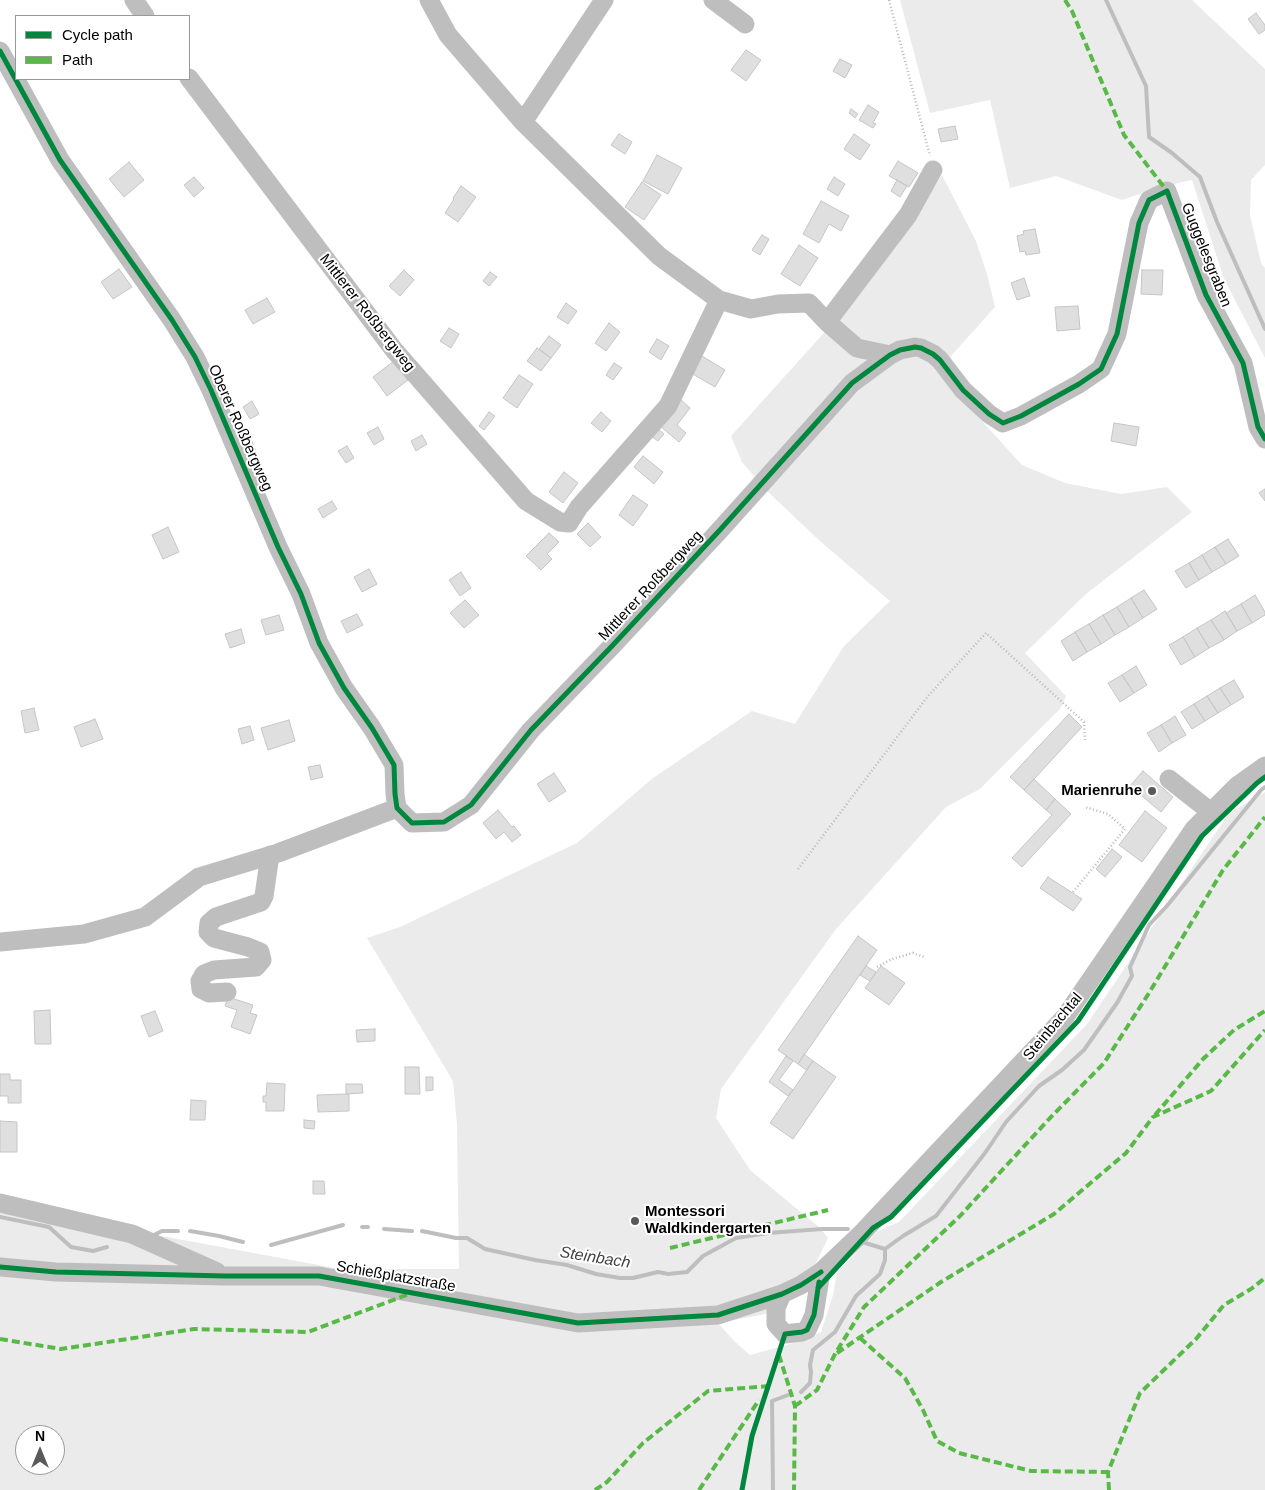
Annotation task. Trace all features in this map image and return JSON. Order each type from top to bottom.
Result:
[{"type":"street","points":[[134,0],[144,15]]},
{"type":"street","points":[[430,0],[448,35],[523,122],[659,256],[719,300],[751,309],[778,304],[808,303],[857,348],[890,355]]},
{"type":"street","points":[[523,122],[604,0]]},
{"type":"street","points":[[713,0],[745,24]]},
{"type":"street","name":"Oberer Roßbergweg","points":[[0,51],[15,78]]},
{"type":"street","name":"Mittlerer Roßbergweg","points":[[190,79],[394,350],[526,500],[560,522],[570,523],[579,508],[668,406],[719,300]]},
{"type":"street","name":"Oberer Roßbergweg","points":[[16,80],[60,160],[172,320],[195,357],[278,547],[301,594],[319,643],[344,688],[372,728],[394,766],[397,808]]},
{"type":"street","points":[[827,322],[908,215],[933,170]]},
{"type":"street","name":"Mittlerer Roßbergweg","points":[[397,808],[412,823],[444,822],[472,805],[531,730],[626,632],[852,383],[890,355],[900,350],[915,347],[933,354],[940,360],[963,390],[989,414],[1003,423],[1021,416],[1079,384],[1101,368],[1117,334],[1139,223],[1149,200],[1167,191]]},
{"type":"street","name":"Guggelesgraben","points":[[1167,191],[1206,295],[1243,363],[1258,427],[1265,439]]},
{"type":"street","name":"Steinbachtal","points":[[782,1294],[821,1272],[860,1235],[1065,1017],[1194,829],[1238,786],[1265,766]]},
{"type":"street","points":[[1169,779],[1211,812]]},
{"type":"street","points":[[0,942],[84,934],[145,917],[199,877],[270,855],[397,808]]},
{"type":"street","points":[[227,992],[209,993],[201,989],[200,981],[204,974],[214,970],[256,967],[262,960],[260,952],[214,938],[208,932],[209,923],[216,917],[261,902],[264,896],[270,855]]},
{"type":"street","points":[[0,1203],[132,1234],[225,1276]]},
{"type":"street","name":"Schießplatzstraße","points":[[0,1267],[56,1272],[319,1276],[578,1323],[718,1315],[782,1294]]},
{"type":"street","points":[[782,1294],[776,1308],[776,1324],[785,1334],[807,1330],[814,1315],[821,1272]]},
{"type":"path","points":[[889,0],[933,170]]},
{"type":"path","points":[[798,869],[928,696],[986,632],[1084,722],[1085,740]]},
{"type":"path","points":[[1073,892],[1125,828],[1108,814],[1085,807]]},
{"type":"path","points":[[877,967],[892,958],[913,953],[924,957]]},
{"type":"shaded area","points":[[900,0],[1192,0],[1265,69],[1265,165],[1251,180],[1250,215],[1261,263],[1265,268],[1265,358],[1224,279],[1192,180],[1157,188],[1122,200],[1056,176],[1010,188],[990,100],[930,113]]},
{"type":"shaded area","points":[[942,175],[976,241],[995,307],[951,356],[941,376],[1022,465],[1065,483],[1121,494],[1167,487],[1192,512],[1086,594],[1025,653],[1066,696],[1060,709],[980,789],[946,807],[836,929],[721,1089],[716,1118],[750,1170],[820,1228],[828,1238],[814,1267],[772,1293],[766,1314],[718,1323],[750,1355],[801,1341],[821,1332],[833,1295],[837,1272],[878,1231],[899,1222],[1087,1024],[1229,813],[1265,792],[1265,1490],[0,1490],[0,1206],[340,1269],[459,1269],[457,1125],[453,1081],[367,938],[400,927],[577,843],[653,778],[752,711],[795,724],[844,646],[890,601],[821,542],[767,491],[742,462],[731,436],[840,315],[894,248]]},
{"type":"building","points":[[1256,13],[1265,25],[1265,30],[1259,34],[1248,19]]},
{"type":"building","points":[[746,50],[761,60],[746,81],[731,70]]},
{"type":"building","points":[[840,59],[852,65],[845,78],[833,71]]},
{"type":"building","points":[[868,105],[879,112],[873,123],[876,124],[873,128],[859,120]]},
{"type":"building","points":[[851,109],[858,114],[855,118],[849,113]]},
{"type":"building","points":[[955,126],[958,139],[941,142],[938,129]]},
{"type":"building","points":[[619,134],[632,142],[625,154],[611,145]]},
{"type":"building","points":[[854,134],[870,145],[860,160],[844,149]]},
{"type":"building","points":[[657,155],[682,168],[668,194],[643,181]]},
{"type":"building","points":[[898,161],[918,173],[909,187],[889,176]]},
{"type":"building","points":[[129,162],[144,180],[124,197],[109,179]]},
{"type":"building","points":[[194,177],[204,188],[194,197],[184,185]]},
{"type":"building","points":[[834,177],[845,184],[838,196],[827,189]]},
{"type":"building","points":[[897,180],[907,186],[900,197],[891,191]]},
{"type":"building","points":[[642,182],[661,195],[644,220],[625,207]]},
{"type":"building","points":[[461,186],[476,197],[458,222],[445,213]]},
{"type":"building","points":[[821,201],[849,216],[841,231],[829,224],[819,243],[803,234]]},
{"type":"building","points":[[1035,229],[1040,253],[1026,255],[1025,251],[1020,252],[1017,236],[1024,234],[1023,231]]},
{"type":"building","points":[[762,235],[769,239],[760,255],[752,250]]},
{"type":"building","points":[[799,245],[818,258],[800,286],[781,274]]},
{"type":"building","points":[[119,269],[132,287],[113,299],[101,282]]},
{"type":"building","points":[[404,270],[414,280],[400,296],[389,286]]},
{"type":"building","points":[[1142,270],[1163,270],[1162,295],[1141,294]]},
{"type":"building","points":[[490,272],[497,277],[489,286],[483,281]]},
{"type":"building","points":[[1024,278],[1030,296],[1017,300],[1011,283]]},
{"type":"building","points":[[267,298],[275,312],[253,324],[245,310]]},
{"type":"building","points":[[566,303],[577,311],[568,324],[557,317]]},
{"type":"building","points":[[1078,306],[1080,329],[1057,331],[1055,307]]},
{"type":"building","points":[[609,323],[620,332],[606,351],[595,343]]},
{"type":"building","points":[[449,328],[459,334],[451,348],[440,341]]},
{"type":"building","points":[[549,336],[561,345],[551,358],[539,349]]},
{"type":"building","points":[[657,339],[669,346],[661,360],[649,352]]},
{"type":"building","points":[[537,348],[551,358],[541,371],[527,361]]},
{"type":"building","points":[[702,356],[725,370],[715,387],[691,373]]},
{"type":"building","points":[[394,361],[408,380],[387,396],[373,377]]},
{"type":"building","points":[[614,363],[622,368],[613,380],[606,375]]},
{"type":"building","points":[[519,375],[533,384],[517,408],[503,398]]},
{"type":"building","points":[[681,400],[690,408],[677,425],[686,433],[679,442],[660,426]]},
{"type":"building","points":[[252,401],[259,414],[250,419],[243,407]]},
{"type":"building","points":[[489,412],[495,416],[484,430],[479,426]]},
{"type":"building","points":[[601,412],[611,421],[602,432],[591,423]]},
{"type":"building","points":[[1114,423],[1139,427],[1136,446],[1111,441]]},
{"type":"building","points":[[378,427],[384,439],[374,445],[367,433]]},
{"type":"building","points":[[657,428],[664,434],[658,441],[651,436]]},
{"type":"building","points":[[249,434],[256,451],[246,455],[239,438]]},
{"type":"building","points":[[422,435],[427,444],[416,451],[411,441]]},
{"type":"building","points":[[347,446],[354,458],[346,463],[338,451]]},
{"type":"building","points":[[643,456],[663,472],[654,484],[634,467]]},
{"type":"building","points":[[564,472],[578,483],[563,503],[549,492]]},
{"type":"building","points":[[1265,489],[1265,501],[1259,493]]},
{"type":"building","points":[[633,495],[648,505],[633,526],[619,515]]},
{"type":"building","points":[[332,501],[337,509],[323,518],[318,509]]},
{"type":"building","points":[[588,523],[601,537],[590,547],[577,534]]},
{"type":"building","points":[[168,527],[179,552],[163,559],[152,535]]},
{"type":"building","points":[[549,533],[559,542],[547,554],[552,559],[541,570],[526,556]]},
{"type":"building","points":[[1228,539],[1239,556],[1226,564],[1215,547]]},
{"type":"building","points":[[1215,547],[1226,564],[1212,572],[1202,555]]},
{"type":"building","points":[[1202,555],[1212,572],[1199,580],[1189,563]]},
{"type":"building","points":[[1189,563],[1199,580],[1186,588],[1175,571]]},
{"type":"building","points":[[369,569],[377,584],[362,592],[354,577]]},
{"type":"building","points":[[461,572],[471,588],[460,596],[449,580]]},
{"type":"building","points":[[1144,590],[1157,609],[1143,618],[1131,598]]},
{"type":"building","points":[[1255,595],[1265,615],[1252,623],[1241,604]]},
{"type":"building","points":[[1131,598],[1143,618],[1129,627],[1117,607]]},
{"type":"building","points":[[465,600],[479,615],[464,628],[450,613]]},
{"type":"building","points":[[1241,604],[1252,623],[1237,631],[1226,613]]},
{"type":"building","points":[[1117,607],[1129,627],[1115,635],[1103,615]]},
{"type":"building","points":[[1225,611],[1237,631],[1224,640],[1211,620]]},
{"type":"building","points":[[357,614],[363,625],[347,633],[341,621]]},
{"type":"building","points":[[279,615],[284,630],[266,635],[261,620]]},
{"type":"building","points":[[1103,615],[1115,635],[1101,644],[1089,624]]},
{"type":"building","points":[[1211,620],[1224,640],[1209,648],[1197,628]]},
{"type":"building","points":[[1089,624],[1101,644],[1087,652],[1075,632]]},
{"type":"building","points":[[1197,628],[1209,648],[1195,657],[1183,637]]},
{"type":"building","points":[[241,629],[245,643],[230,648],[225,634]]},
{"type":"building","points":[[1075,632],[1087,652],[1073,661],[1061,641]]},
{"type":"building","points":[[1183,637],[1195,657],[1181,665],[1169,645]]},
{"type":"building","points":[[1136,666],[1147,685],[1134,693],[1122,675]]},
{"type":"building","points":[[1122,675],[1134,693],[1120,702],[1108,683]]},
{"type":"building","points":[[1234,680],[1244,697],[1231,705],[1220,688]]},
{"type":"building","points":[[1220,688],[1231,705],[1218,713],[1207,696]]},
{"type":"building","points":[[1207,696],[1218,713],[1205,721],[1194,704]]},
{"type":"building","points":[[1194,704],[1205,721],[1192,729],[1181,712]]},
{"type":"building","points":[[34,708],[39,730],[25,733],[21,711]]},
{"type":"building","points":[[1069,714],[1082,727],[1024,790],[1010,777]]},
{"type":"building","points":[[1175,716],[1186,735],[1172,743],[1161,725]]},
{"type":"building","points":[[95,719],[103,739],[81,747],[74,727]]},
{"type":"building","points":[[289,720],[295,741],[268,750],[261,728]]},
{"type":"building","points":[[1161,725],[1172,743],[1159,752],[1147,733]]},
{"type":"building","points":[[250,726],[254,740],[242,744],[238,729]]},
{"type":"building","points":[[320,765],[323,777],[311,780],[308,767]]},
{"type":"building","name":"Marienruhe","points":[[1143,771],[1173,797],[1161,812],[1130,786]]},
{"type":"building","points":[[554,773],[566,791],[549,802],[537,784]]},
{"type":"building","points":[[1034,779],[1055,799],[1046,810],[1024,790]]},
{"type":"building","points":[[1055,799],[1071,814],[1022,867],[1012,858],[1052,815],[1046,810]]},
{"type":"building","points":[[498,810],[521,835],[512,842],[504,832],[496,839],[483,823]]},
{"type":"building","points":[[1145,811],[1167,828],[1142,862],[1119,845]]},
{"type":"building","points":[[1112,849],[1122,857],[1105,877],[1096,869]]},
{"type":"building","points":[[1048,877],[1082,899],[1073,911],[1040,888]]},
{"type":"building","points":[[858,936],[877,950],[798,1064],[778,1050]]},
{"type":"building","points":[[866,966],[876,972],[870,981],[860,975]]},
{"type":"building","points":[[881,966],[905,983],[889,1005],[865,988]]},
{"type":"building","points":[[228,997],[253,1005],[250,1013],[257,1015],[250,1034],[231,1027],[237,1010],[225,1006]]},
{"type":"building","points":[[50,1010],[51,1044],[35,1044],[34,1011]]},
{"type":"building","points":[[155,1011],[163,1031],[149,1037],[141,1016]]},
{"type":"building","points":[[375,1029],[375,1041],[357,1042],[356,1030]]},
{"type":"building","points":[[804,1054],[813,1061],[806,1070],[798,1064]]},
{"type":"building","points":[[786,1056],[793,1061],[779,1080],[793,1090],[788,1096],[769,1082]]},
{"type":"building","points":[[813,1061],[836,1077],[793,1139],[770,1123]]},
{"type":"building","points":[[405,1067],[419,1067],[420,1094],[405,1094]]},
{"type":"building","points":[[0,1074],[10,1074],[10,1080],[21,1080],[21,1103],[8,1103],[8,1096],[0,1096]]},
{"type":"building","points":[[426,1077],[433,1077],[433,1090],[426,1091]]},
{"type":"building","points":[[267,1083],[285,1084],[284,1111],[266,1111],[266,1102],[263,1102],[263,1096],[266,1096]]},
{"type":"building","points":[[346,1084],[362,1084],[363,1093],[346,1094]]},
{"type":"building","points":[[349,1094],[349,1111],[318,1112],[317,1095]]},
{"type":"building","points":[[191,1100],[206,1101],[205,1120],[190,1120]]},
{"type":"building","points":[[304,1120],[315,1121],[314,1129],[304,1128]]},
{"type":"building","points":[[0,1121],[17,1122],[17,1152],[0,1152]]},
{"type":"building","points":[[313,1181],[324,1181],[325,1194],[313,1194]]},
{"type":"waterway","name":"Guggelesgraben","points":[[1106,0],[1146,86],[1149,137],[1172,153],[1200,177],[1217,222],[1265,329]]},
{"type":"waterway","name":"Steinbach","points":[[862,1242],[885,1249],[936,1216],[985,1153],[1006,1122],[1039,1086],[1062,1070],[1084,1050],[1117,1003],[1132,976],[1130,967],[1149,925],[1265,787]]},
{"type":"waterway","name":"Steinbach","points":[[0,1217],[49,1227],[71,1247],[93,1251],[107,1247]]},
{"type":"waterway","name":"Steinbach","points":[[271,1245],[343,1225]]},
{"type":"waterway","name":"Steinbach","points":[[362,1227],[368,1227]]},
{"type":"waterway","name":"Steinbach","points":[[384,1229],[412,1231]]},
{"type":"waterway","name":"Steinbach","points":[[422,1231],[456,1238],[467,1238],[485,1249],[567,1265],[596,1274],[633,1278],[658,1272],[668,1274],[687,1272],[703,1256],[736,1238],[768,1233],[848,1229]]},
{"type":"waterway","name":"Steinbach","points":[[152,1236],[162,1231],[178,1231]]},
{"type":"waterway","name":"Steinbach","points":[[190,1231],[243,1242]]},
{"type":"waterway","points":[[801,1392],[810,1383],[810,1365],[813,1350],[835,1332],[856,1296],[880,1274],[885,1260],[885,1249]]},
{"type":"waterway","points":[[773,1490],[772,1401],[788,1395]]},
{"type":"marked path","points":[[1065,0],[1072,11],[1124,135],[1167,191]]},
{"type":"marked path","points":[[795,1406],[817,1390],[835,1354],[864,1307],[960,1216],[1050,1118],[1104,1063],[1149,993],[1223,870],[1265,817]]},
{"type":"marked path","points":[[1155,1115],[1203,1059],[1234,1030],[1265,1011]]},
{"type":"marked path","points":[[837,1353],[941,1282],[1054,1214],[1126,1153],[1153,1117],[1211,1091],[1265,1030]]},
{"type":"marked path","points":[[670,1248],[828,1210]]},
{"type":"marked path","points":[[1109,1490],[1108,1472],[1140,1393],[1196,1339],[1224,1305],[1265,1278]]},
{"type":"marked path","points":[[0,1339],[61,1349],[194,1329],[308,1332],[409,1294]]},
{"type":"marked path","points":[[860,1338],[905,1378],[923,1410],[937,1441],[959,1453],[1031,1471],[1108,1472]]},
{"type":"marked path","points":[[779,1355],[795,1406],[794,1490]]},
{"type":"marked path","points":[[595,1490],[607,1482],[643,1443],[708,1391],[769,1386]]},
{"type":"marked path","points":[[699,1490],[759,1400]]},
{"type":"cycle path","points":[[0,51],[15,78]]},
{"type":"cycle path","points":[[16,80],[60,160],[172,320],[195,357],[278,547],[301,594],[319,643],[344,688],[372,728],[394,765],[397,808],[412,823],[444,822],[471,805],[531,730],[719,531],[852,383],[890,355],[900,350],[915,347],[933,354],[940,360],[963,390],[989,414],[1003,423],[1021,416],[1079,384],[1101,369],[1117,334],[1139,223],[1149,200],[1167,191],[1206,295],[1243,363],[1258,427],[1265,439]]},
{"type":"cycle path","points":[[818,1288],[873,1228],[891,1217],[1078,1021],[1202,836],[1265,777]]},
{"type":"cycle path","points":[[0,1267],[56,1272],[319,1276],[578,1323],[718,1315],[782,1294],[821,1272]]},
{"type":"cycle path","points":[[742,1490],[752,1436],[785,1334],[807,1330],[814,1315],[819,1282]]},
{"type":"place","name":"Marienruhe","points":[[1152,791]]},
{"type":"place","name":"Montessori Waldkindergarten","points":[[635,1221]]}]
